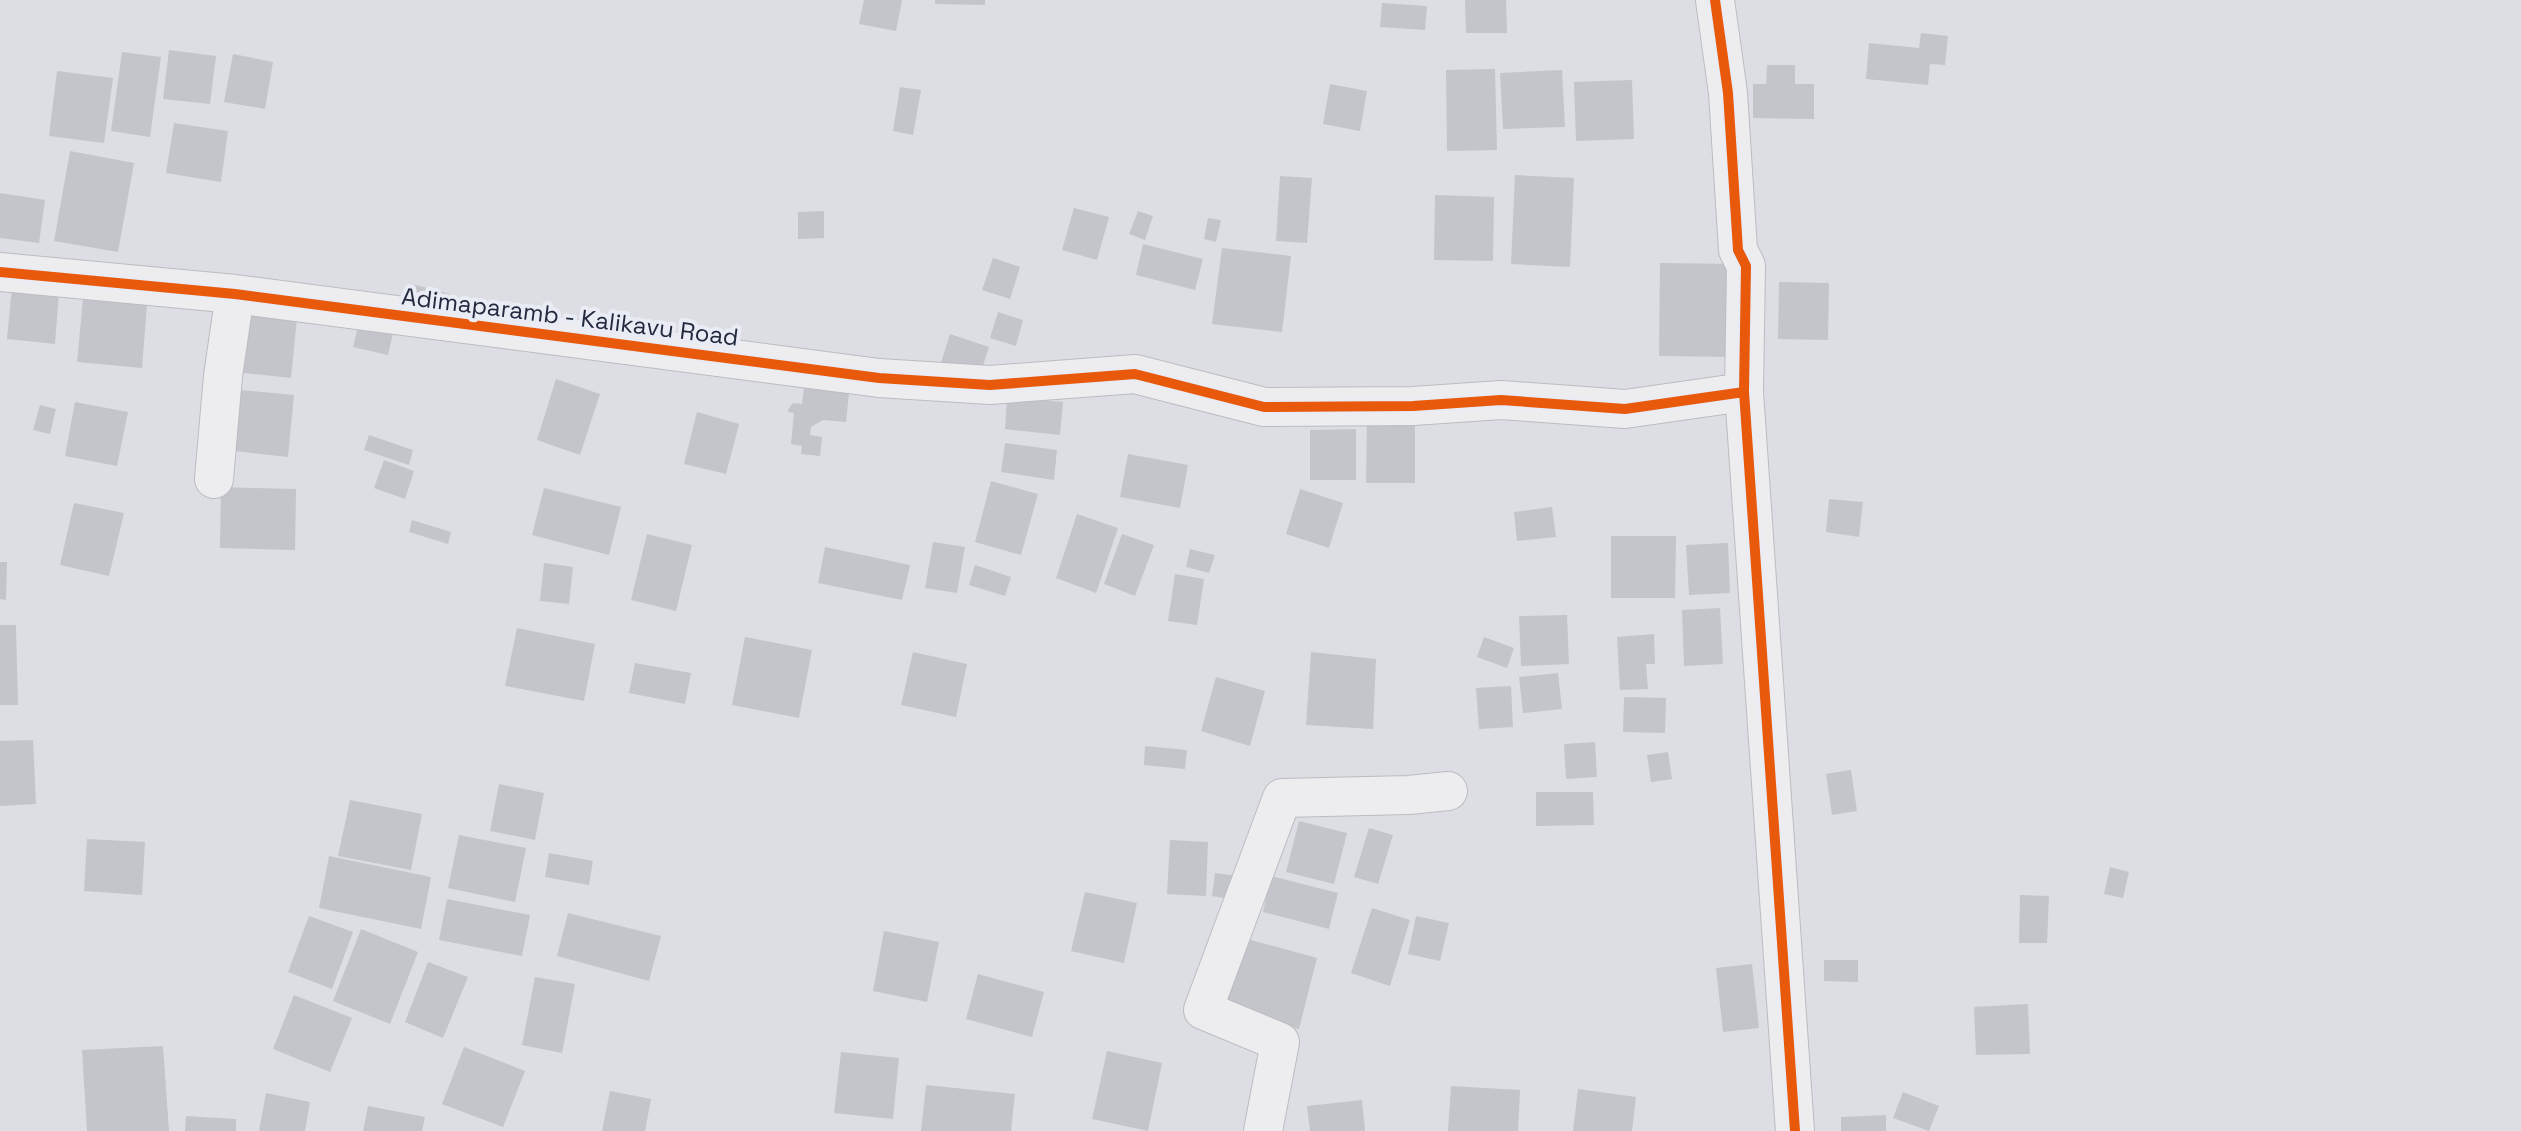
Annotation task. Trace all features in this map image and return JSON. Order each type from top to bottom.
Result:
[{"type":"street","points":[[1715,0],[1728,93],[1738,250],[1746,266],[1744,392],[1795,1131]]},
{"type":"street","name":"Adimaparamb - Kalikavu Road","points":[[0,272],[235,294],[879,378],[990,385],[1135,374],[1264,407],[1413,406],[1501,400],[1625,409],[1744,392]]},
{"type":"street","points":[[214,479],[223,376],[235,294]]},
{"type":"street","points":[[1263,1131],[1280,1042],[1203,1010],[1282,798],[1448,791]]},
{"type":"building","points":[[864,0],[902,0],[896,31],[859,24]]},
{"type":"building","points":[[935,0],[985,0],[985,5],[935,4]]},
{"type":"building","points":[[1465,0],[1506,0],[1507,33],[1466,33]]},
{"type":"building","points":[[1382,3],[1427,6],[1425,30],[1380,27]]},
{"type":"building","points":[[1921,33],[1948,36],[1945,65],[1930,64],[1928,85],[1866,79],[1869,43],[1919,48]]},
{"type":"building","points":[[169,50],[216,56],[210,104],[163,99]]},
{"type":"building","points":[[122,52],[161,57],[150,137],[111,131]]},
{"type":"building","points":[[233,54],[273,62],[265,109],[224,102]]},
{"type":"building","points":[[1767,65],[1795,65],[1795,84],[1814,84],[1814,119],[1753,118],[1753,84],[1766,84]]},
{"type":"building","points":[[1495,69],[1497,150],[1447,151],[1446,70]]},
{"type":"building","points":[[1562,70],[1565,127],[1503,129],[1500,73]]},
{"type":"building","points":[[57,71],[113,78],[104,143],[49,136]]},
{"type":"building","points":[[1632,80],[1634,139],[1576,141],[1574,82]]},
{"type":"building","points":[[1330,84],[1367,91],[1360,131],[1323,124]]},
{"type":"building","points":[[900,87],[921,90],[913,135],[893,131]]},
{"type":"building","points":[[174,123],[228,131],[221,182],[166,173]]},
{"type":"building","points":[[70,151],[134,163],[118,252],[54,241]]},
{"type":"building","points":[[1515,175],[1574,178],[1570,267],[1511,264]]},
{"type":"building","points":[[1280,176],[1312,178],[1307,243],[1276,241]]},
{"type":"building","points":[[0,193],[45,200],[39,243],[0,238]]},
{"type":"building","points":[[1435,195],[1494,197],[1493,261],[1434,260]]},
{"type":"building","points":[[1074,208],[1109,217],[1097,260],[1062,250]]},
{"type":"building","points":[[824,211],[824,238],[798,239],[798,212]]},
{"type":"building","points":[[1138,211],[1153,216],[1145,240],[1129,234]]},
{"type":"building","points":[[1208,218],[1221,220],[1216,242],[1204,239]]},
{"type":"building","points":[[1143,244],[1203,259],[1195,290],[1136,275]]},
{"type":"building","points":[[1222,248],[1291,256],[1282,332],[1212,324]]},
{"type":"building","points":[[993,258],[1020,267],[1010,299],[982,290]]},
{"type":"building","points":[[1660,263],[1735,264],[1734,357],[1659,356]]},
{"type":"building","points":[[1779,282],[1829,283],[1828,340],[1778,339]]},
{"type":"building","points":[[412,284],[450,294],[447,305],[409,295]]},
{"type":"building","points":[[12,287],[59,292],[55,344],[7,339]]},
{"type":"building","points":[[83,299],[147,305],[142,368],[77,362]]},
{"type":"building","points":[[241,312],[297,318],[291,378],[235,372]]},
{"type":"building","points":[[998,312],[1023,320],[1016,346],[990,338]]},
{"type":"building","points":[[359,322],[394,329],[388,355],[353,347]]},
{"type":"building","points":[[950,334],[989,347],[979,378],[940,366]]},
{"type":"building","points":[[805,378],[850,383],[846,422],[823,420],[811,427],[810,435],[822,437],[820,456],[801,454],[802,446],[791,444],[794,413],[788,412],[793,403],[802,404]]},
{"type":"building","points":[[556,379],[600,394],[580,455],[537,440]]},
{"type":"building","points":[[240,390],[294,395],[288,457],[234,451]]},
{"type":"building","points":[[1007,397],[1063,402],[1060,435],[1005,429]]},
{"type":"building","points":[[75,402],[128,412],[117,466],[65,456]]},
{"type":"building","points":[[40,405],[56,409],[50,434],[33,430]]},
{"type":"building","points":[[697,412],[739,424],[726,474],[684,464]]},
{"type":"building","points":[[1367,418],[1415,419],[1415,483],[1366,483]]},
{"type":"building","points":[[1356,429],[1356,480],[1310,480],[1310,430]]},
{"type":"building","points":[[369,435],[413,450],[409,465],[364,450]]},
{"type":"building","points":[[1005,443],[1057,450],[1054,480],[1001,472]]},
{"type":"building","points":[[1128,454],[1188,465],[1180,508],[1120,497]]},
{"type":"building","points":[[384,460],[414,471],[405,499],[374,488]]},
{"type":"building","points":[[991,481],[1038,494],[1021,555],[975,542]]},
{"type":"building","points":[[221,487],[296,489],[295,550],[220,548]]},
{"type":"building","points":[[544,488],[621,507],[609,555],[532,535]]},
{"type":"building","points":[[1300,489],[1343,503],[1329,548],[1286,534]]},
{"type":"building","points":[[1829,499],[1863,502],[1859,537],[1826,532]]},
{"type":"building","points":[[74,503],[124,513],[109,576],[60,565]]},
{"type":"building","points":[[1552,507],[1556,537],[1517,541],[1514,512]]},
{"type":"building","points":[[1077,514],[1118,528],[1096,593],[1056,578]]},
{"type":"building","points":[[412,520],[451,532],[448,544],[409,532]]},
{"type":"building","points":[[647,534],[692,545],[676,611],[631,600]]},
{"type":"building","points":[[1122,534],[1154,545],[1135,596],[1104,584]]},
{"type":"building","points":[[1611,536],[1676,536],[1675,598],[1611,598]]},
{"type":"building","points":[[933,542],[965,547],[957,593],[925,588]]},
{"type":"building","points":[[1728,543],[1730,593],[1689,595],[1686,545]]},
{"type":"building","points":[[825,547],[910,565],[902,600],[818,583]]},
{"type":"building","points":[[1190,549],[1215,555],[1209,573],[1186,567]]},
{"type":"building","points":[[0,562],[7,562],[6,600],[0,599]]},
{"type":"building","points":[[544,563],[573,567],[569,604],[540,601]]},
{"type":"building","points":[[975,565],[1011,577],[1005,596],[969,585]]},
{"type":"building","points":[[1175,574],[1204,579],[1197,625],[1168,621]]},
{"type":"building","points":[[1720,608],[1723,664],[1684,666],[1682,610]]},
{"type":"building","points":[[1567,615],[1569,664],[1521,666],[1519,616]]},
{"type":"building","points":[[0,625],[16,625],[18,705],[0,705]]},
{"type":"building","points":[[517,628],[595,644],[584,701],[505,686]]},
{"type":"building","points":[[1654,634],[1655,664],[1646,664],[1648,689],[1620,690],[1617,637]]},
{"type":"building","points":[[745,637],[812,650],[799,718],[732,705]]},
{"type":"building","points":[[1484,637],[1514,648],[1507,668],[1477,657]]},
{"type":"building","points":[[913,652],[967,664],[956,717],[901,705]]},
{"type":"building","points":[[1311,652],[1376,659],[1373,729],[1306,725]]},
{"type":"building","points":[[635,663],[691,673],[685,704],[629,693]]},
{"type":"building","points":[[1558,673],[1562,709],[1523,713],[1519,677]]},
{"type":"building","points":[[1216,677],[1265,691],[1250,746],[1201,731]]},
{"type":"building","points":[[1511,686],[1513,727],[1479,729],[1476,688]]},
{"type":"building","points":[[1624,697],[1666,698],[1665,733],[1623,732]]},
{"type":"building","points":[[33,740],[36,804],[0,806],[0,741]]},
{"type":"building","points":[[1595,742],[1597,777],[1566,779],[1564,744]]},
{"type":"building","points":[[1145,746],[1187,750],[1185,769],[1144,765]]},
{"type":"building","points":[[1668,752],[1672,779],[1651,782],[1647,755]]},
{"type":"building","points":[[1851,770],[1857,811],[1832,815],[1826,774]]},
{"type":"building","points":[[499,784],[544,793],[535,840],[490,831]]},
{"type":"building","points":[[1536,792],[1593,792],[1594,825],[1536,826]]},
{"type":"building","points":[[350,800],[422,814],[411,870],[338,856]]},
{"type":"building","points":[[1299,821],[1347,833],[1334,884],[1286,872]]},
{"type":"building","points":[[1369,828],[1393,835],[1378,884],[1354,877]]},
{"type":"building","points":[[459,835],[526,848],[515,902],[448,888]]},
{"type":"building","points":[[87,839],[145,842],[142,895],[84,891]]},
{"type":"building","points":[[1170,840],[1208,842],[1206,896],[1167,894]]},
{"type":"building","points":[[549,853],[593,861],[589,885],[545,877]]},
{"type":"building","points":[[329,856],[431,877],[421,929],[319,908]]},
{"type":"building","points":[[2110,867],[2129,872],[2123,898],[2104,894]]},
{"type":"building","points":[[1215,873],[1238,876],[1235,900],[1212,896]]},
{"type":"building","points":[[1271,876],[1338,893],[1329,929],[1263,912]]},
{"type":"building","points":[[1085,892],[1137,903],[1124,963],[1071,951]]},
{"type":"building","points":[[2020,895],[2049,896],[2047,943],[2019,943]]},
{"type":"building","points":[[447,899],[530,915],[522,956],[439,940]]},
{"type":"building","points":[[1372,908],[1410,920],[1390,986],[1351,973]]},
{"type":"building","points":[[568,913],[661,936],[649,981],[557,956]]},
{"type":"building","points":[[309,916],[353,932],[332,989],[288,972]]},
{"type":"building","points":[[1416,916],[1449,923],[1440,961],[1408,954]]},
{"type":"building","points":[[361,929],[418,952],[390,1024],[333,1001]]},
{"type":"building","points":[[884,931],[939,942],[927,1002],[873,991]]},
{"type":"building","points":[[1244,938],[1317,958],[1299,1029],[1225,1009]]},
{"type":"building","points":[[1824,960],[1858,960],[1858,982],[1824,981]]},
{"type":"building","points":[[428,962],[468,977],[443,1038],[405,1022]]},
{"type":"building","points":[[1752,964],[1759,1028],[1723,1032],[1716,968]]},
{"type":"building","points":[[978,974],[1044,992],[1032,1037],[966,1019]]},
{"type":"building","points":[[535,977],[575,984],[562,1053],[522,1045]]},
{"type":"building","points":[[294,995],[352,1018],[330,1072],[273,1049]]},
{"type":"building","points":[[2028,1004],[2030,1054],[1976,1055],[1974,1007]]},
{"type":"building","points":[[163,1046],[169,1131],[87,1131],[82,1050]]},
{"type":"building","points":[[464,1047],[525,1071],[503,1127],[442,1104]]},
{"type":"building","points":[[1107,1051],[1162,1063],[1148,1131],[1092,1119]]},
{"type":"building","points":[[841,1052],[899,1058],[893,1119],[834,1113]]},
{"type":"building","points":[[926,1085],[1015,1094],[1011,1131],[921,1131]]},
{"type":"building","points":[[1451,1086],[1520,1090],[1518,1131],[1448,1131]]},
{"type":"building","points":[[1578,1089],[1636,1097],[1632,1131],[1573,1131]]},
{"type":"building","points":[[610,1091],[651,1099],[645,1131],[602,1131]]},
{"type":"building","points":[[1903,1092],[1939,1106],[1929,1131],[1893,1118]]},
{"type":"building","points":[[266,1093],[310,1102],[305,1131],[259,1131]]},
{"type":"building","points":[[1362,1100],[1365,1131],[1310,1131],[1307,1106]]},
{"type":"building","points":[[368,1106],[425,1117],[422,1131],[363,1131]]},
{"type":"building","points":[[1886,1115],[1886,1131],[1841,1131],[1841,1117]]},
{"type":"building","points":[[186,1116],[236,1119],[236,1131],[185,1131]]},
{"type":"cycle path","points":[[0,272],[235,294],[879,378],[990,385],[1135,374],[1264,407],[1413,406],[1501,400],[1625,409],[1744,392],[1746,266],[1738,250],[1728,93],[1715,0]]},
{"type":"cycle path","points":[[1744,392],[1795,1131]]}]
